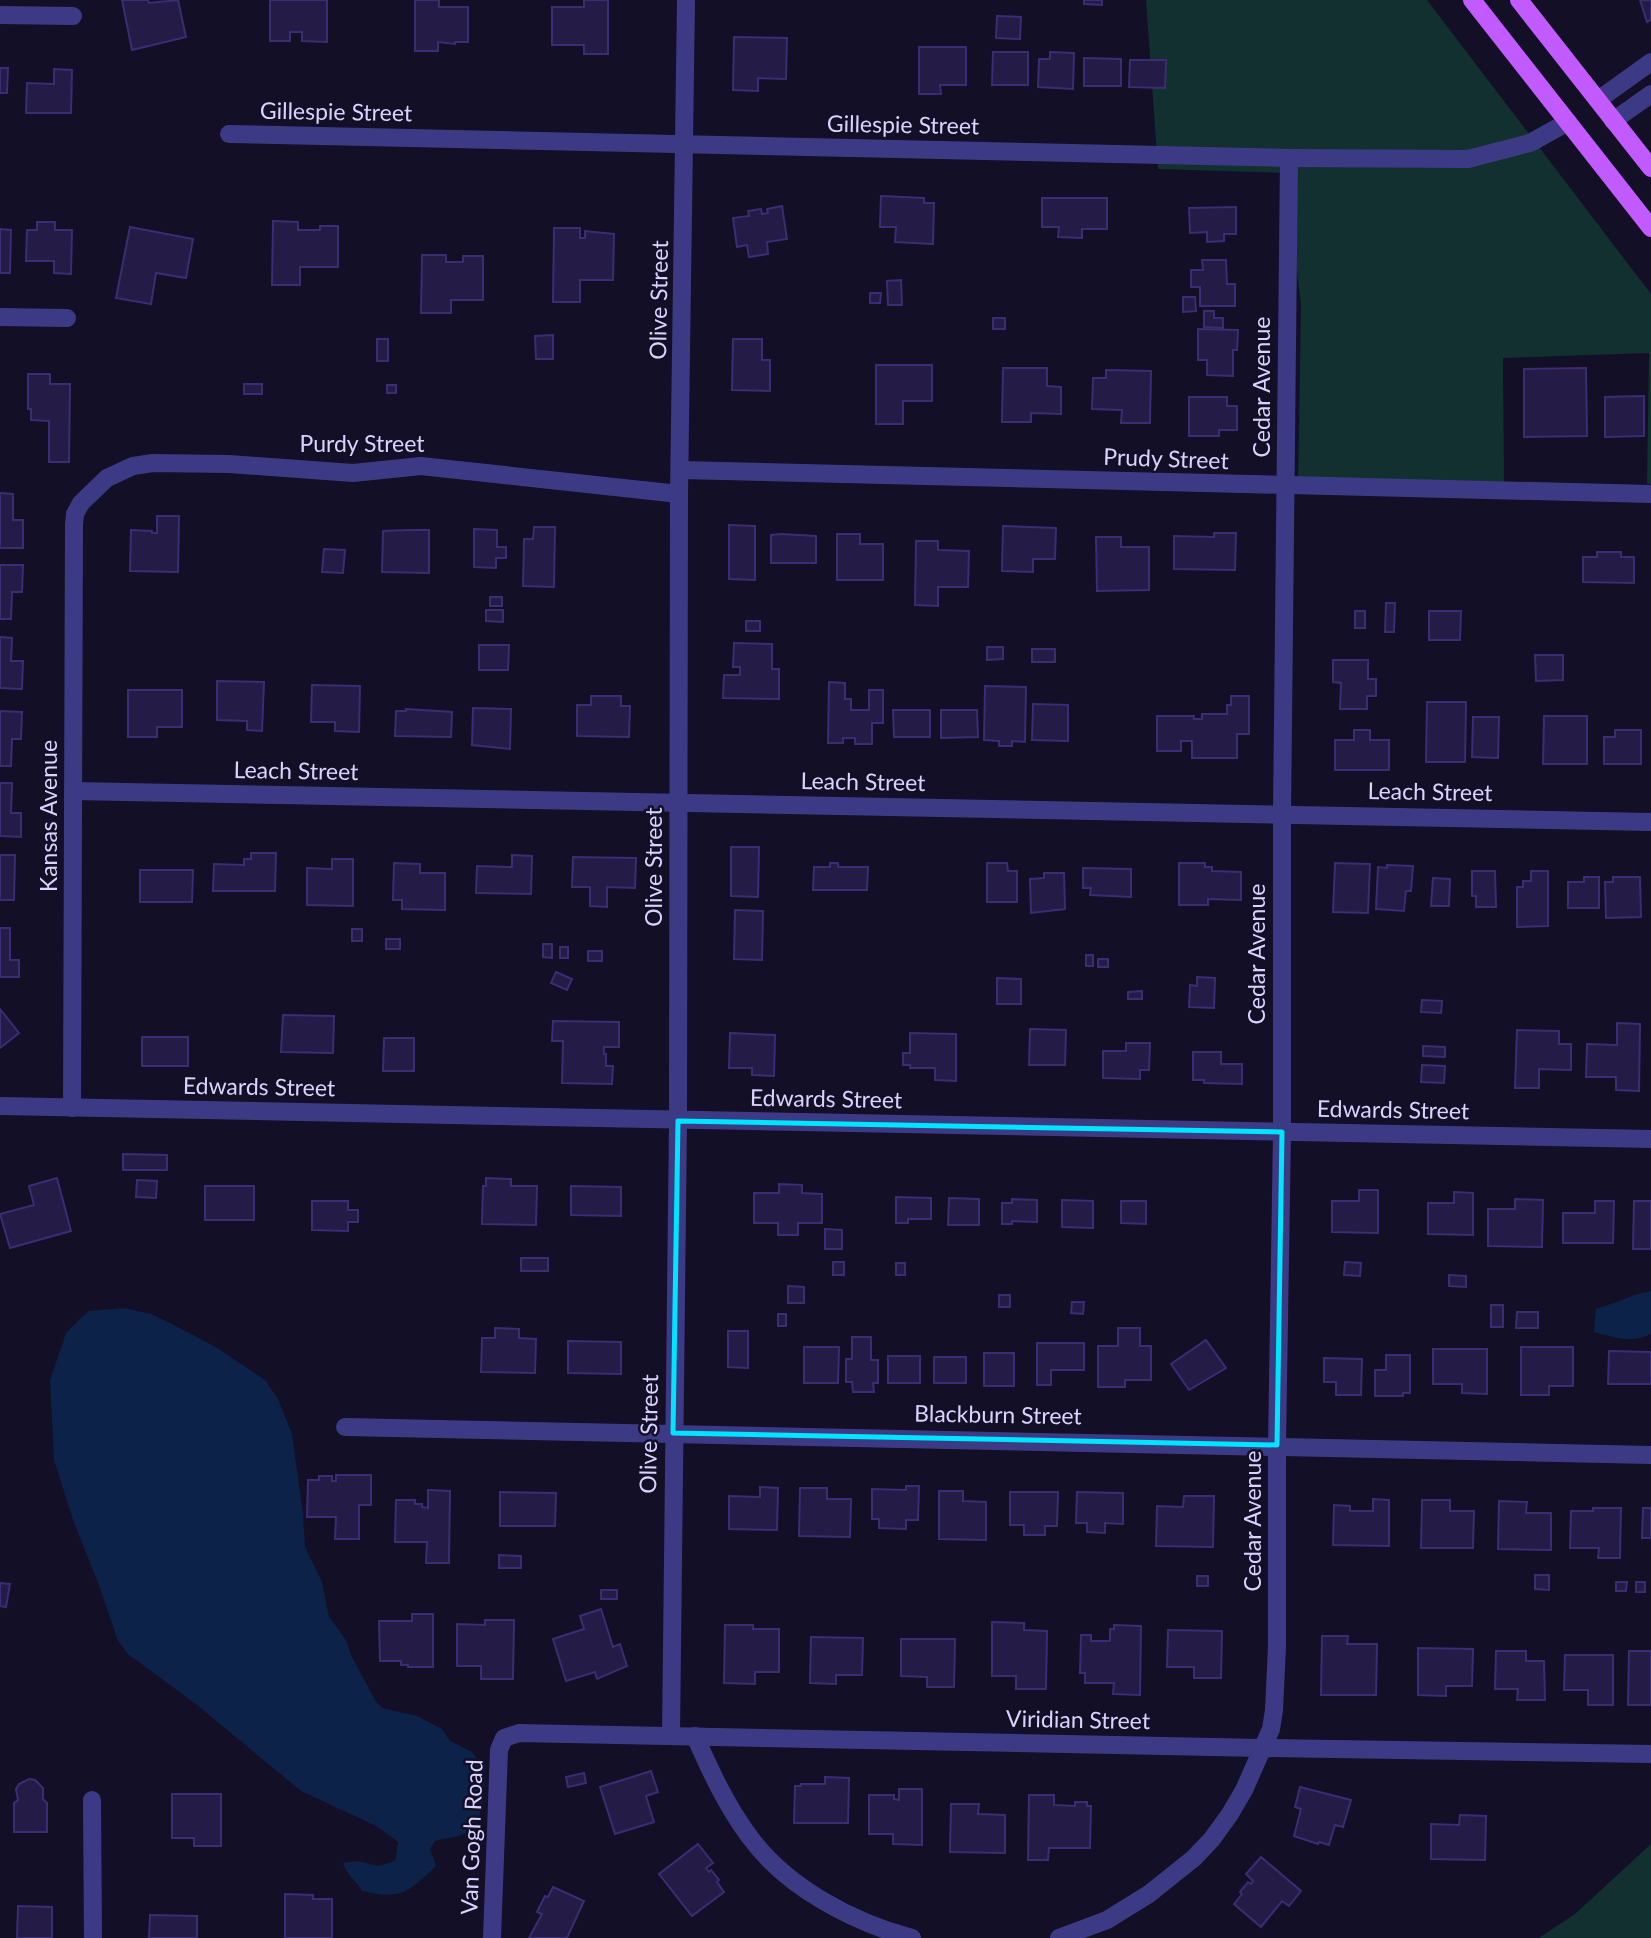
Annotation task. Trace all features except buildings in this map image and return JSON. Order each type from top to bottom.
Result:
[{"type":"main road","points":[[1472,0],[1651,228]]},
{"type":"main road","points":[[1519,0],[1651,168]]},
{"type":"street","name":"Olive Street","points":[[671,1735],[678,1121],[679,494],[687,0]]},
{"type":"street","points":[[0,15],[73,16]]},
{"type":"street","points":[[1598,100],[1651,62]]},
{"type":"street","points":[[1614,121],[1651,94]]},
{"type":"street","name":"Gillespie Street","points":[[229,134],[1289,158],[1468,159],[1530,143],[1568,122]]},
{"type":"street","name":"Cedar Avenue","points":[[1059,1938],[1087,1929],[1127,1908],[1170,1879],[1212,1839],[1230,1814],[1263,1748],[1271,1729],[1274,1710],[1277,1646],[1282,1132],[1282,813],[1289,158]]},
{"type":"street","points":[[0,317],[67,318]]},
{"type":"street","name":"Purdy Street","points":[[74,525],[81,503],[107,478],[133,466],[153,463],[229,464],[353,473],[421,466],[679,494]]},
{"type":"street","name":"Prudy Street","points":[[681,470],[1651,495]]},
{"type":"street","name":"Kansas Avenue","points":[[72,1108],[74,525]]},
{"type":"street","name":"Leach Street","points":[[73,791],[1651,822]]},
{"type":"street","name":"Edwards Street","points":[[0,1106],[1651,1139]]},
{"type":"street","name":"Blackburn Street","points":[[345,1426],[1651,1455]]},
{"type":"street","name":"Viridian Street","points":[[504,1738],[519,1733],[671,1735],[1651,1754]]},
{"type":"street","points":[[695,1736],[725,1798],[750,1838],[765,1855],[785,1873],[834,1906],[862,1921],[912,1938]]},
{"type":"street","name":"Van Gogh Road","points":[[492,1938],[497,1765],[504,1738]]},
{"type":"street","points":[[92,1800],[93,1938]]},
{"type":"highlighted area","points":[[678,1121],[1282,1132],[1277,1445],[673,1433]]},
{"type":"green space","points":[[1146,0],[1427,0],[1651,294],[1651,484],[1647,484],[1649,353],[1503,358],[1504,484],[1298,486],[1301,305],[1285,173],[1158,169]]},
{"type":"green space","points":[[1651,1844],[1651,1938],[1539,1938],[1575,1914]]},
{"type":"water","points":[[1651,1291],[1651,1334],[1630,1339],[1594,1332],[1596,1309]]},
{"type":"water","points":[[124,1308],[151,1314],[166,1321],[216,1347],[265,1380],[278,1399],[292,1434],[305,1547],[322,1582],[329,1617],[346,1640],[375,1700],[382,1708],[417,1716],[442,1729],[450,1741],[472,1752],[485,1769],[483,1800],[476,1824],[464,1834],[435,1841],[430,1849],[436,1866],[418,1883],[403,1892],[386,1895],[362,1891],[343,1863],[358,1861],[378,1866],[395,1861],[398,1842],[376,1826],[301,1791],[197,1705],[128,1654],[118,1641],[54,1460],[50,1380],[66,1333],[81,1318],[89,1311]]}]
